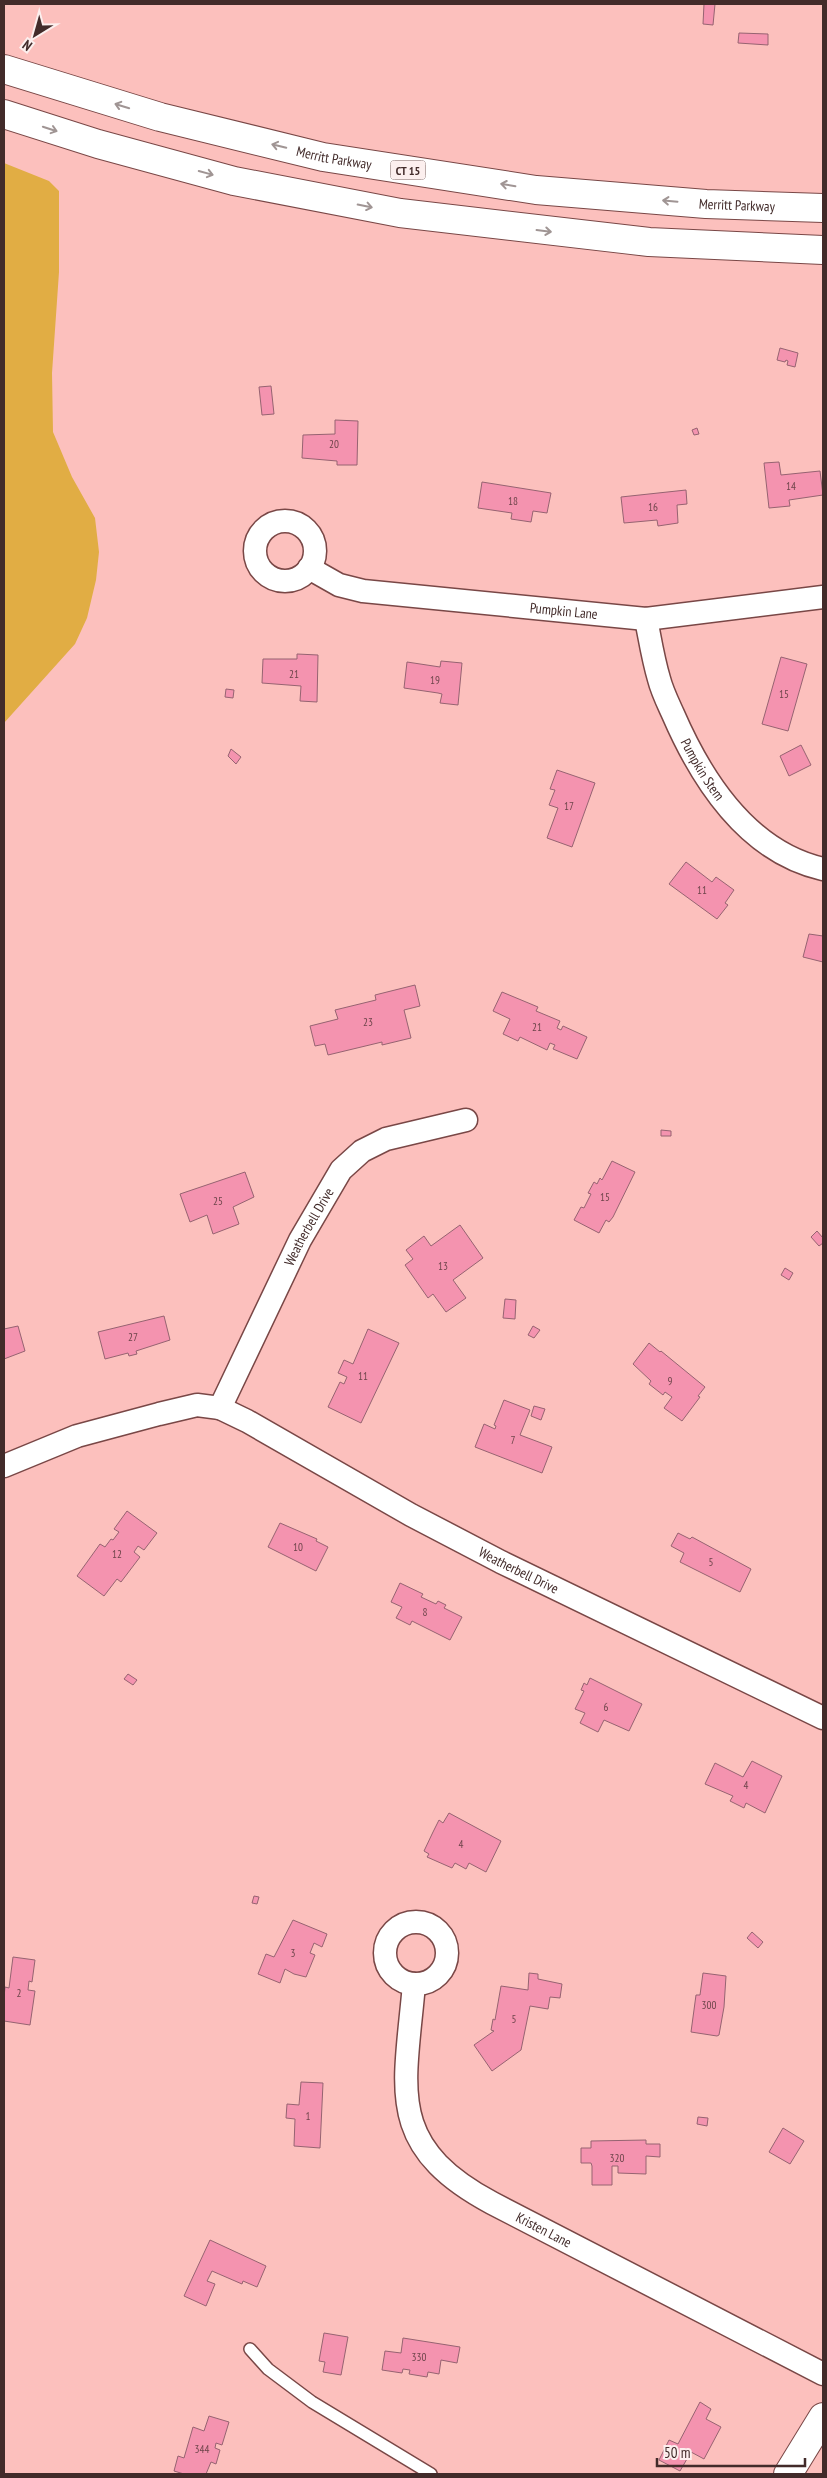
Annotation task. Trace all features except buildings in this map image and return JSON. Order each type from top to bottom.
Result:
[{"type":"main road","name":"Merritt Parkway","points":[[4,69],[160,117],[323,157],[536,190],[706,204],[823,208]]},
{"type":"main road","points":[[4,114],[98,144],[234,181],[400,213],[623,240],[823,250]]},
{"type":"main road","points":[[788,2474],[823,2417]]},
{"type":"street","name":"Pumpkin Lane","points":[[309,568],[339,585],[363,591],[646,619],[823,597]]},
{"type":"street","name":"Pumpkin Stem","points":[[646,619],[659,680],[680,731],[707,781],[740,821],[770,847],[823,869]]},
{"type":"street","name":"Weatherbell Drive","points":[[220,1408],[300,1240],[341,1170],[362,1151],[386,1139],[466,1120]]},
{"type":"street","name":"Weatherbell Drive","points":[[4,1466],[77,1436],[150,1416],[197,1405],[220,1408],[247,1421],[411,1515],[501,1562],[823,1718]]},
{"type":"street","name":"Kristen Lane","points":[[414,1984],[406,2069],[406,2101],[414,2129],[424,2148],[443,2171],[465,2189],[823,2374]]},
{"type":"lane","points":[[250,2349],[268,2369],[312,2402],[431,2474]]},
{"type":"shaded area","points":[[4,163],[49,181],[59,191],[59,272],[52,373],[53,432],[72,477],[95,518],[99,552],[96,580],[87,618],[75,644],[4,723]]}]
